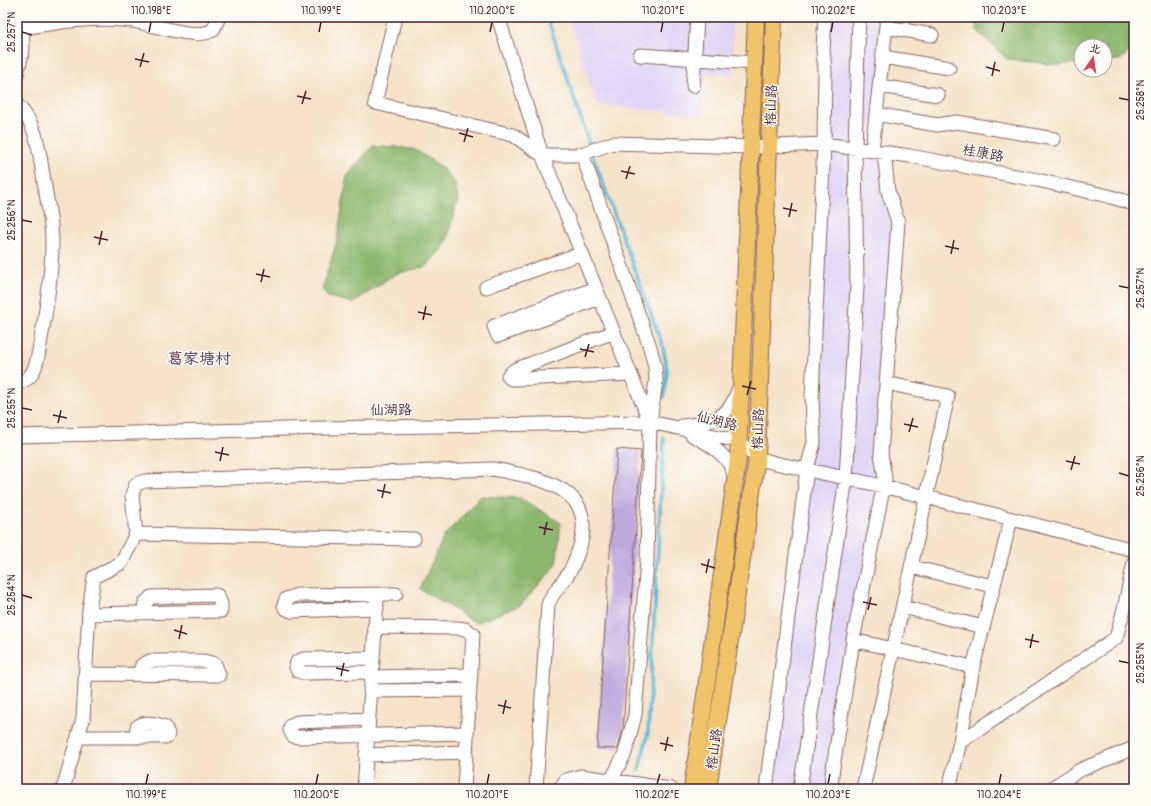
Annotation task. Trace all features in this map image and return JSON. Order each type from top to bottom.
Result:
[{"type":"main road","name":"榕山路","points":[[692,789],[738,459],[756,17]]},
{"type":"main road","name":"榕山路","points":[[708,789],[757,458],[774,17]]},
{"type":"street","points":[[17,74],[23,49],[23,22],[75,19],[133,22],[193,34],[206,34],[213,30],[219,17]]},
{"type":"street","points":[[395,17],[375,103],[513,135],[542,155]]},
{"type":"street","points":[[498,17],[542,155],[650,422]]},
{"type":"street","points":[[766,789],[808,469],[814,442],[812,396],[824,144],[825,70],[823,50],[825,17]]},
{"type":"street","points":[[800,789],[846,478],[857,287],[855,147],[859,17]]},
{"type":"street","points":[[694,86],[697,18]]},
{"type":"street","points":[[831,789],[832,774],[853,640],[885,478],[880,454],[898,222],[888,191],[878,151],[876,114],[886,22],[932,35]]},
{"type":"street","points":[[640,55],[754,63]]},
{"type":"street","points":[[883,57],[949,68]]},
{"type":"street","points":[[879,86],[938,95]]},
{"type":"street","points":[[17,105],[32,124],[38,142],[52,241],[47,306],[36,365],[30,378],[26,381],[17,382]]},
{"type":"street","points":[[876,114],[937,125],[957,122],[1054,139]]},
{"type":"street","name":"桂康路","points":[[542,155],[582,154],[613,143],[751,147],[824,144],[855,147],[1037,180],[1108,196],[1134,204]]},
{"type":"street","points":[[582,154],[653,358],[656,381],[650,422],[647,561],[635,715],[626,753],[610,785]]},
{"type":"street","points":[[486,287],[582,253]]},
{"type":"street","points":[[598,293],[498,336],[494,326],[598,293]]},
{"type":"street","points":[[614,332],[514,370],[508,376],[517,379],[631,374]]},
{"type":"street","points":[[674,427],[711,422],[726,412],[734,403],[741,379]]},
{"type":"street","points":[[863,789],[948,396],[895,385]]},
{"type":"street","name":"仙湖路","points":[[17,436],[650,422],[738,441],[757,458]]},
{"type":"street","points":[[674,427],[703,441],[721,454],[733,469],[735,482]]},
{"type":"street","points":[[758,435],[763,451],[775,463]]},
{"type":"street","points":[[757,458],[883,486],[1134,550]]},
{"type":"street","points":[[754,475],[763,468],[775,463]]},
{"type":"street","points":[[64,789],[83,719],[89,614],[94,577],[121,563],[136,534],[132,490],[136,484],[146,481],[493,469],[519,473],[544,481],[565,492],[577,502],[582,512],[582,537],[571,569],[550,598],[548,605],[536,789]]},
{"type":"street","points":[[949,789],[960,742],[973,667],[1011,519]]},
{"type":"street","points":[[136,534],[414,540]]},
{"type":"street","points":[[960,742],[1116,638],[1134,562]]},
{"type":"street","points":[[912,567],[993,586]]},
{"type":"street","points":[[364,789],[377,594]]},
{"type":"street","points":[[377,608],[291,611],[285,608],[284,605],[286,599],[297,595],[396,594]]},
{"type":"street","points":[[89,614],[144,613],[221,611],[221,604],[218,596],[216,595],[151,597],[145,602],[144,613]]},
{"type":"street","points":[[903,607],[983,627]]},
{"type":"street","points":[[374,627],[457,628],[468,630],[473,634],[464,789]]},
{"type":"street","points":[[853,640],[973,667]]},
{"type":"street","points":[[372,658],[303,659],[297,662],[296,667],[298,672],[304,673],[471,675]]},
{"type":"street","points":[[86,674],[219,675],[215,664],[204,661],[150,661],[142,665],[139,674]]},
{"type":"street","points":[[370,691],[470,690]]},
{"type":"street","points":[[369,719],[298,722],[294,723],[290,727],[291,733],[295,737],[467,733]]},
{"type":"street","points":[[79,737],[136,737]]},
{"type":"street","points":[[1050,789],[1080,770],[1134,748]]},
{"type":"street","points":[[366,755],[466,752]]},
{"type":"street","points":[[559,789],[566,780],[574,777],[593,777],[610,785],[671,789]]},
{"type":"shaded area","points":[[568,17],[733,17],[733,75],[705,73],[702,115],[597,105]]},
{"type":"shaded area","points":[[825,17],[887,17],[872,150],[884,152],[896,211],[884,472],[831,789],[766,789],[807,469]]},
{"type":"green space","points":[[976,17],[1134,17],[1134,48],[1120,60],[1113,60],[1113,38],[1073,38],[1073,64],[1056,65],[1007,59],[977,31]]},
{"type":"green space","points":[[373,145],[414,149],[440,166],[454,182],[458,199],[446,244],[427,266],[395,274],[353,303],[328,297],[322,289],[337,241],[347,176]]},
{"type":"green space","points":[[481,496],[520,498],[561,523],[556,565],[521,605],[476,623],[420,589],[444,536]]},
{"type":"building","points":[[617,449],[641,451],[623,729],[618,749],[597,748]]},
{"type":"waterway","points":[[547,17],[590,146]]},
{"type":"waterway","points":[[593,156],[663,347],[667,370],[664,397]]},
{"type":"waterway","points":[[639,769],[648,733],[664,438]]},
{"type":"district","name":"葛家塘村","points":[[199,359]]}]
